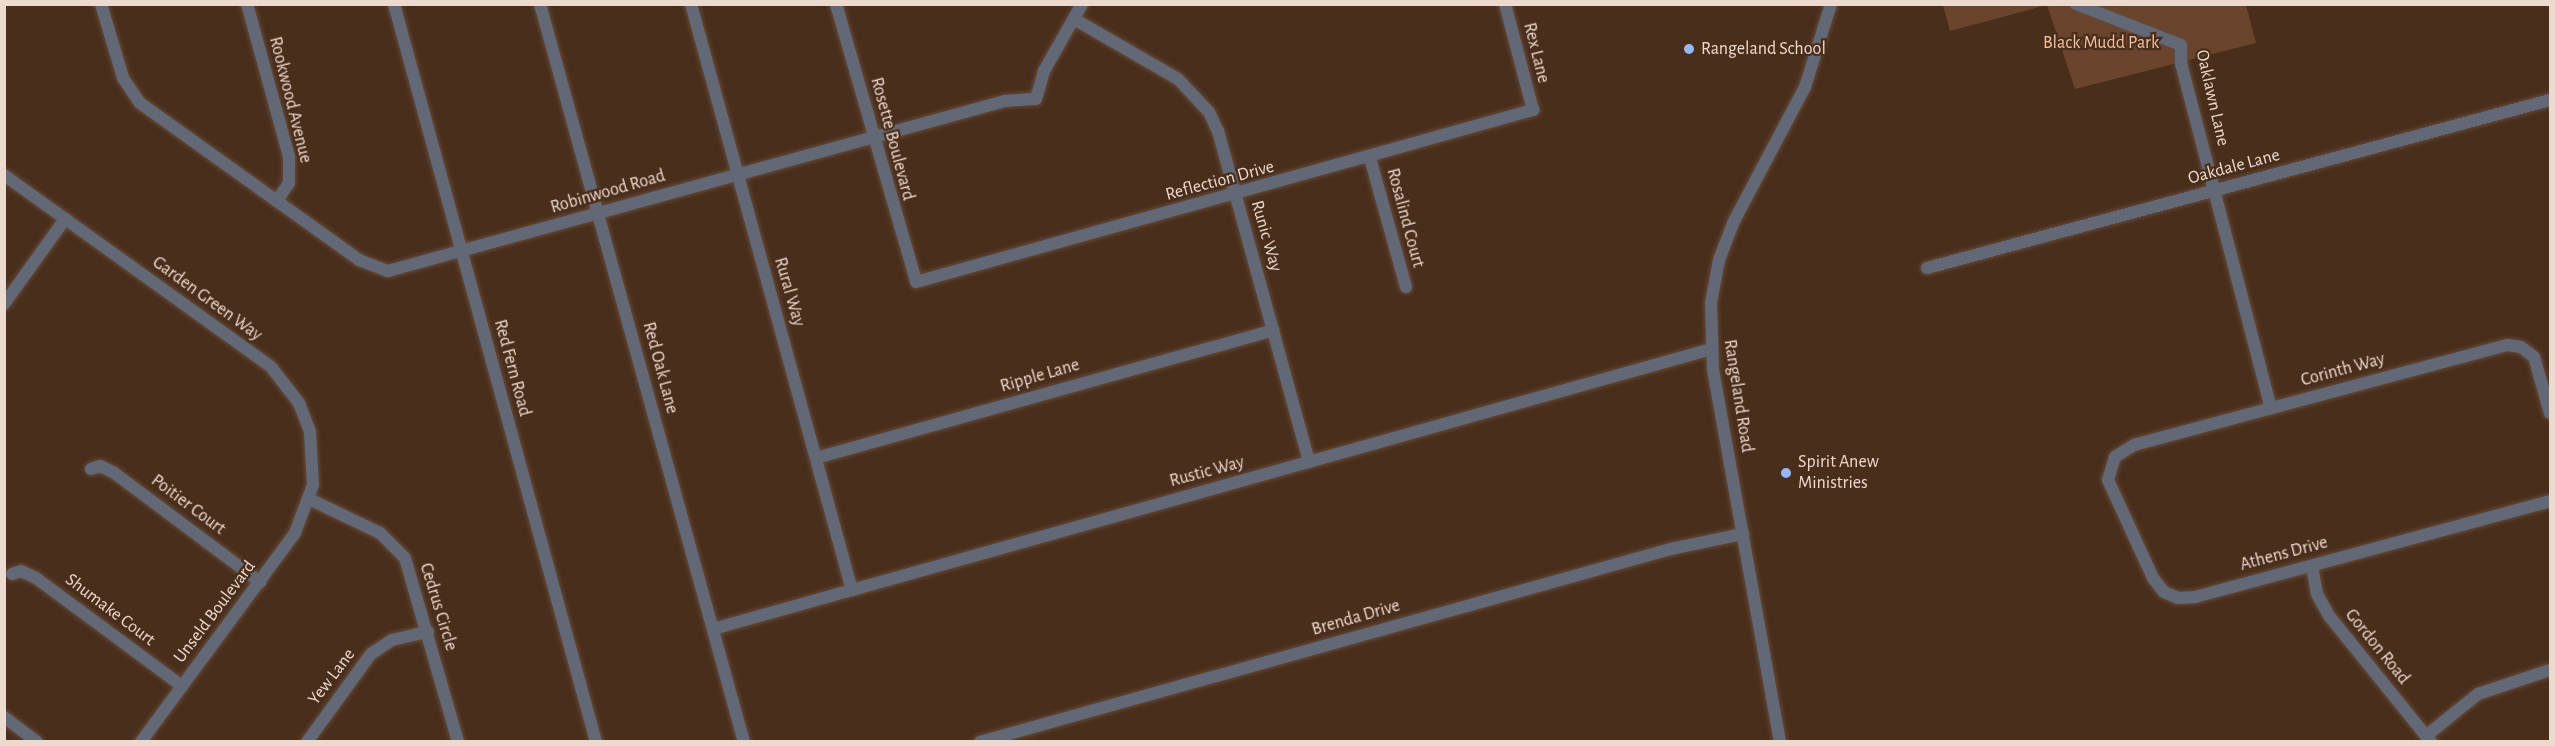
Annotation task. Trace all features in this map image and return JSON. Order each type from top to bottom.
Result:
[{"type":"street","name":"Robinwood Road","points":[[101,4],[118,65],[133,95],[359,260],[381,270],[598,214],[1005,101],[1036,99],[1044,71],[1082,4]]},
{"type":"street","name":"Rookwood Avenue","points":[[247,4],[289,157],[289,183],[277,201]]},
{"type":"street","name":"Red Fern Road","points":[[394,4],[596,741]]},
{"type":"street","name":"Red Oak Lane","points":[[540,4],[744,741]]},
{"type":"street","name":"Rural Way","points":[[691,4],[852,590]]},
{"type":"street","name":"Rosette Boulevard","points":[[836,4],[916,282]]},
{"type":"street","name":"Rex Lane","points":[[1505,4],[1533,110]]},
{"type":"street","name":"Rangeland Road","points":[[1780,741],[1711,350],[1711,303],[1723,248],[1744,198],[1806,87],[1831,4]]},
{"type":"street","name":"Oaklawn Lane","points":[[2076,4],[2181,45],[2181,63],[2216,190],[2271,408]]},
{"type":"street","name":"Runic Way","points":[[1074,19],[1143,58],[1196,94],[1218,130],[1309,462]]},
{"type":"street","name":"Oakdale Lane","points":[[1927,268],[2550,100]]},
{"type":"street","name":"Reflection Drive","points":[[916,282],[1370,158],[1533,110]]},
{"type":"street","name":"Rosalind Court","points":[[1370,158],[1406,287]]},
{"type":"street","name":"Garden Green Way","points":[[4,175],[280,376],[299,403],[310,432],[315,466],[309,499]]},
{"type":"street","points":[[4,304],[65,219]]},
{"type":"street","name":"Ripple Lane","points":[[816,458],[1273,330]]},
{"type":"street","name":"Corinth Way","points":[[2111,465],[2120,452],[2134,445],[2507,345],[2521,347],[2534,357],[2550,413]]},
{"type":"street","name":"Rustic Way","points":[[713,629],[1711,350]]},
{"type":"street","name":"Athens Drive","points":[[2111,465],[2110,487],[2153,578],[2171,596],[2195,597],[2550,501]]},
{"type":"street","name":"Poitier Court","points":[[91,469],[100,466],[113,472],[260,582]]},
{"type":"street","name":"Unseld Boulevard","points":[[141,741],[295,533],[309,499]]},
{"type":"street","name":"Cedrus Circle","points":[[309,499],[354,518],[395,545],[410,568],[458,741]]},
{"type":"street","name":"Brenda Drive","points":[[980,741],[1671,549],[1743,534]]},
{"type":"street","name":"Gordon Road","points":[[2312,566],[2317,594],[2330,617],[2428,739]]},
{"type":"street","name":"Shumake Court","points":[[12,574],[21,571],[36,578],[182,686]]},
{"type":"street","name":"Yew Lane","points":[[307,741],[371,654],[392,640],[428,632]]},
{"type":"street","points":[[2428,739],[2478,694],[2550,670]]},
{"type":"street","points":[[4,717],[37,741]]},
{"type":"green space","points":[[1943,5],[2047,5],[1950,31]]},
{"type":"green space","name":"Black Mudd Park","points":[[2047,5],[2246,5],[2256,43],[2075,89]]},
{"type":"place","name":"Rangeland School","points":[[1689,49]]},
{"type":"place","name":"Spirit Anew Ministries","points":[[1786,473]]}]
